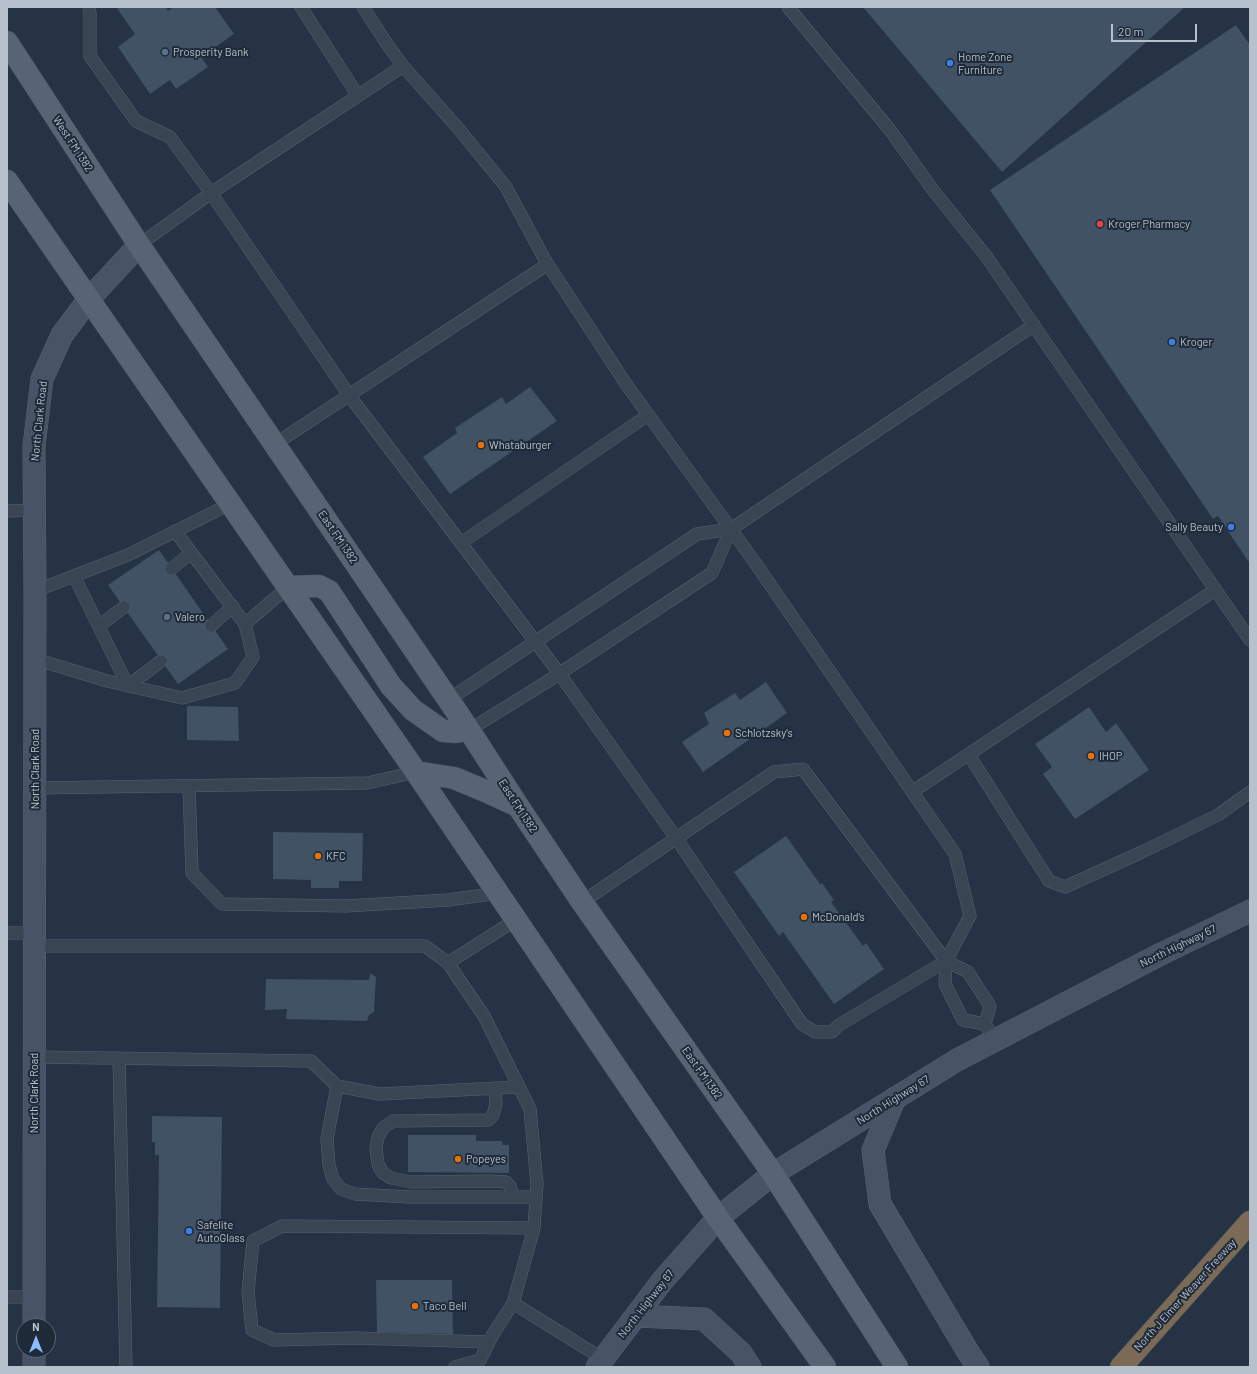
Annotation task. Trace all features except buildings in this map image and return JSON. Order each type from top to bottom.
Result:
[{"type":"highway","name":"North J Elmer Weaver Freeway","points":[[1121,1367],[1250,1222]]},
{"type":"main road","name":"West FM 1382","points":[[7,42],[139,245]]},
{"type":"main road","points":[[7,181],[517,919],[718,1218],[825,1367]]},
{"type":"main road","name":"North Clark Road","points":[[34,1318],[34,446],[42,378],[62,335],[89,299],[139,245]]},
{"type":"main road","name":"East FM 1382","points":[[139,245],[469,730],[582,902],[773,1174],[897,1367]]},
{"type":"main road","points":[[288,587],[319,586],[329,591],[391,686],[413,710],[443,731],[456,732],[469,730]]},
{"type":"main road","points":[[416,772],[454,778],[518,806]]},
{"type":"main road","name":"North Highway 67","points":[[600,1363],[663,1280],[718,1218],[773,1174],[957,1060],[990,1032],[1250,912]]},
{"type":"main road","points":[[895,1098],[873,1150],[880,1204],[973,1360]]},
{"type":"main road","points":[[636,1316],[704,1319],[741,1353],[750,1367]]},
{"type":"lane","points":[[89,7],[90,56],[136,121],[170,137],[211,193],[349,395],[559,673],[597,726],[676,838],[802,1024],[816,1032],[832,1032],[839,1025],[946,960]]},
{"type":"lane","points":[[301,7],[358,96]]},
{"type":"lane","points":[[363,7],[387,44],[404,66],[458,128],[506,187],[548,264],[626,384],[731,529],[954,854],[970,916],[946,960],[945,984],[964,1020],[990,1032],[990,1006],[968,972],[946,960],[803,769],[774,772],[582,902]]},
{"type":"lane","points":[[788,7],[890,130],[933,190],[986,256],[1250,640]]},
{"type":"lane","points":[[139,245],[211,193],[404,66]]},
{"type":"lane","points":[[275,444],[548,264]]},
{"type":"lane","points":[[448,700],[698,534],[731,529],[1034,325]]},
{"type":"lane","points":[[461,543],[648,415]]},
{"type":"lane","points":[[35,591],[128,555],[230,504]]},
{"type":"lane","points":[[7,511],[35,510]]},
{"type":"lane","points":[[469,730],[559,673],[712,572],[731,529]]},
{"type":"lane","points":[[35,659],[107,681],[182,698],[235,683],[253,657],[245,624],[233,606],[175,531]]},
{"type":"lane","points":[[171,569],[191,553]]},
{"type":"lane","points":[[74,576],[128,686]]},
{"type":"lane","points":[[245,624],[288,587]]},
{"type":"lane","points":[[912,792],[1215,590]]},
{"type":"lane","points":[[211,626],[233,606]]},
{"type":"lane","points":[[99,626],[124,608]]},
{"type":"lane","points":[[128,686],[161,661]]},
{"type":"lane","points":[[969,754],[1049,880],[1065,887],[1218,815],[1250,792]]},
{"type":"lane","points":[[35,788],[367,783],[416,772]]},
{"type":"lane","points":[[189,786],[192,873],[222,904],[346,906],[448,900],[499,894]]},
{"type":"lane","points":[[448,963],[517,919]]},
{"type":"lane","points":[[7,933],[34,939],[425,946],[448,963],[484,1016],[530,1108],[537,1184],[534,1228],[513,1304],[489,1342],[480,1360],[455,1367]]},
{"type":"lane","points":[[34,1057],[311,1061],[337,1086],[380,1094],[519,1087]]},
{"type":"lane","points":[[119,1058],[126,1367]]},
{"type":"lane","points":[[337,1086],[327,1139],[329,1165],[333,1179],[341,1188],[355,1194],[410,1197],[536,1197]]},
{"type":"lane","points":[[495,1088],[496,1104],[493,1115],[489,1120],[393,1121],[383,1128],[378,1137],[376,1149],[378,1164],[383,1173],[390,1178],[411,1182],[506,1182],[510,1186],[513,1197]]},
{"type":"lane","points":[[489,1342],[356,1338],[274,1340],[252,1330],[248,1292],[253,1241],[282,1226],[534,1228]]},
{"type":"lane","points":[[7,1297],[34,1297]]},
{"type":"lane","points":[[513,1304],[600,1363]]},
{"type":"place","name":"Prosperity Bank","points":[[165,52]]},
{"type":"place","name":"Home Zone Furniture","points":[[950,63]]},
{"type":"place","name":"Kroger Pharmacy","points":[[1100,224]]},
{"type":"place","name":"Kroger","points":[[1172,342]]},
{"type":"place","name":"Whataburger","points":[[481,445]]},
{"type":"place","name":"Sally Beauty","points":[[1231,527]]},
{"type":"place","name":"Valero","points":[[167,617]]},
{"type":"place","name":"Schlotzsky's","points":[[727,733]]},
{"type":"place","name":"IHOP","points":[[1091,756]]},
{"type":"place","name":"KFC","points":[[318,856]]},
{"type":"place","name":"McDonald's","points":[[804,917]]},
{"type":"place","name":"Popeyes","points":[[458,1159]]},
{"type":"place","name":"Safelite AutoGlass","points":[[189,1231]]},
{"type":"place","name":"Taco Bell","points":[[415,1306]]}]
